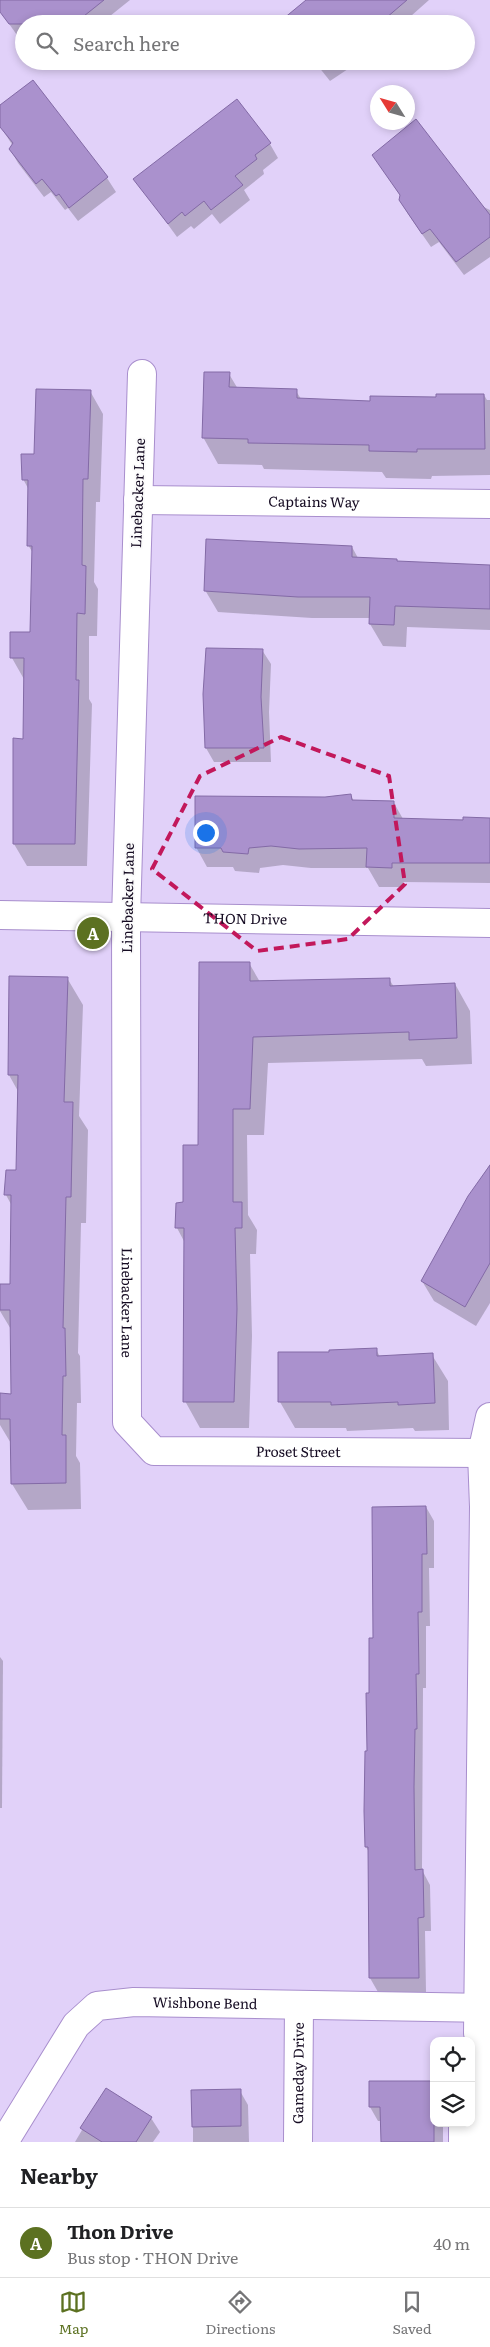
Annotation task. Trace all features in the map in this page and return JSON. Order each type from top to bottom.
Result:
[{"type":"street","name":"Linebacker Lane","points":[[127,1422],[126,918],[142,374]]},
{"type":"street","name":"Captains Way","points":[[138,500],[490,504]]},
{"type":"street","name":"THON Drive","points":[[0,914],[490,924]]},
{"type":"street","points":[[486,2142],[487,2062],[480,2024],[484,1508],[482,1453],[490,1417]]},
{"type":"street","name":"Proset Street","points":[[127,1422],[154,1451],[482,1453]]},
{"type":"street","name":"Wishbone Bend","points":[[4,2142],[76,2025],[97,2006],[134,2002],[298,2005],[480,2024]]},
{"type":"street","name":"Gameday Drive","points":[[298,2005],[298,2142]]},
{"type":"street","points":[[463,2127],[463,2142]]},
{"type":"highlighted area","points":[[281,737],[389,776],[405,884],[348,939],[257,951],[152,869],[200,776]]},
{"type":"building","points":[[0,0],[104,0],[85,15],[15,15],[15,24],[9,24],[0,12]]},
{"type":"building","points":[[306,0],[407,0],[390,15],[288,15]]},
{"type":"building","points":[[33,80],[108,177],[69,208],[59,194],[56,196],[42,179],[36,184],[9,149],[13,143],[0,127],[0,105]]},
{"type":"building","points":[[237,99],[271,143],[255,155],[257,159],[235,176],[243,185],[211,210],[204,201],[185,216],[182,212],[168,224],[133,179]]},
{"type":"building","points":[[415,120],[490,215],[490,237],[456,262],[430,229],[422,234],[399,200],[400,195],[372,155],[403,130],[415,130]]},
{"type":"building","points":[[204,372],[230,372],[229,387],[297,389],[297,398],[370,401],[370,396],[436,397],[436,394],[484,394],[485,449],[417,449],[417,452],[369,451],[369,445],[248,443],[248,439],[202,438]]},
{"type":"building","points":[[36,389],[91,390],[88,479],[83,479],[82,565],[86,566],[85,614],[77,613],[76,680],[79,680],[75,844],[13,844],[13,738],[23,739],[24,658],[10,658],[10,632],[30,632],[32,546],[27,546],[28,480],[22,480],[21,454],[34,454]]},
{"type":"building","points":[[206,539],[352,546],[352,557],[490,565],[490,609],[395,606],[394,625],[369,624],[370,597],[298,597],[204,591]]},
{"type":"building","points":[[206,648],[263,649],[261,697],[264,748],[205,748],[203,694]]},
{"type":"building","points":[[351,794],[352,800],[394,801],[394,818],[463,820],[463,817],[490,818],[490,863],[392,863],[392,868],[366,867],[367,848],[299,849],[271,846],[249,848],[248,854],[223,852],[221,848],[195,848],[195,796],[325,797]]},
{"type":"building","points":[[199,962],[250,962],[250,981],[390,978],[390,986],[455,983],[457,1038],[409,1040],[409,1032],[253,1037],[250,1109],[233,1109],[233,1202],[242,1202],[242,1228],[235,1228],[237,1309],[234,1402],[183,1402],[184,1228],[175,1228],[176,1203],[183,1202],[183,1145],[198,1145]]},
{"type":"building","points":[[9,976],[68,977],[64,1102],[73,1102],[71,1197],[66,1197],[63,1328],[65,1328],[66,1376],[63,1376],[62,1435],[66,1435],[66,1483],[11,1484],[10,1419],[0,1419],[0,1393],[11,1394],[10,1310],[0,1310],[0,1284],[10,1284],[11,1195],[4,1195],[6,1170],[16,1170],[18,1075],[8,1075]]},
{"type":"building","points":[[490,1165],[490,1263],[465,1307],[421,1281],[468,1196]]},
{"type":"building","points":[[377,1348],[377,1356],[433,1353],[435,1403],[398,1405],[398,1402],[331,1405],[331,1402],[278,1402],[278,1352],[329,1352],[329,1350]]},
{"type":"building","points":[[426,1506],[427,1554],[422,1554],[422,1612],[418,1612],[419,1674],[416,1674],[417,1729],[415,1729],[414,1787],[415,1870],[423,1869],[424,1917],[418,1918],[419,1978],[369,1978],[368,1847],[365,1847],[364,1811],[365,1751],[367,1751],[366,1693],[369,1693],[369,1638],[373,1638],[372,1507]]},
{"type":"building","points":[[369,2081],[430,2081],[430,2127],[434,2127],[434,2142],[381,2142],[380,2107],[369,2107]]},
{"type":"building","points":[[106,2088],[152,2117],[136,2142],[102,2142],[80,2128]]},
{"type":"building","points":[[241,2089],[241,2126],[192,2127],[191,2090]]},
{"type":"place","name":"Thon Drive","points":[[93,933]]}]
